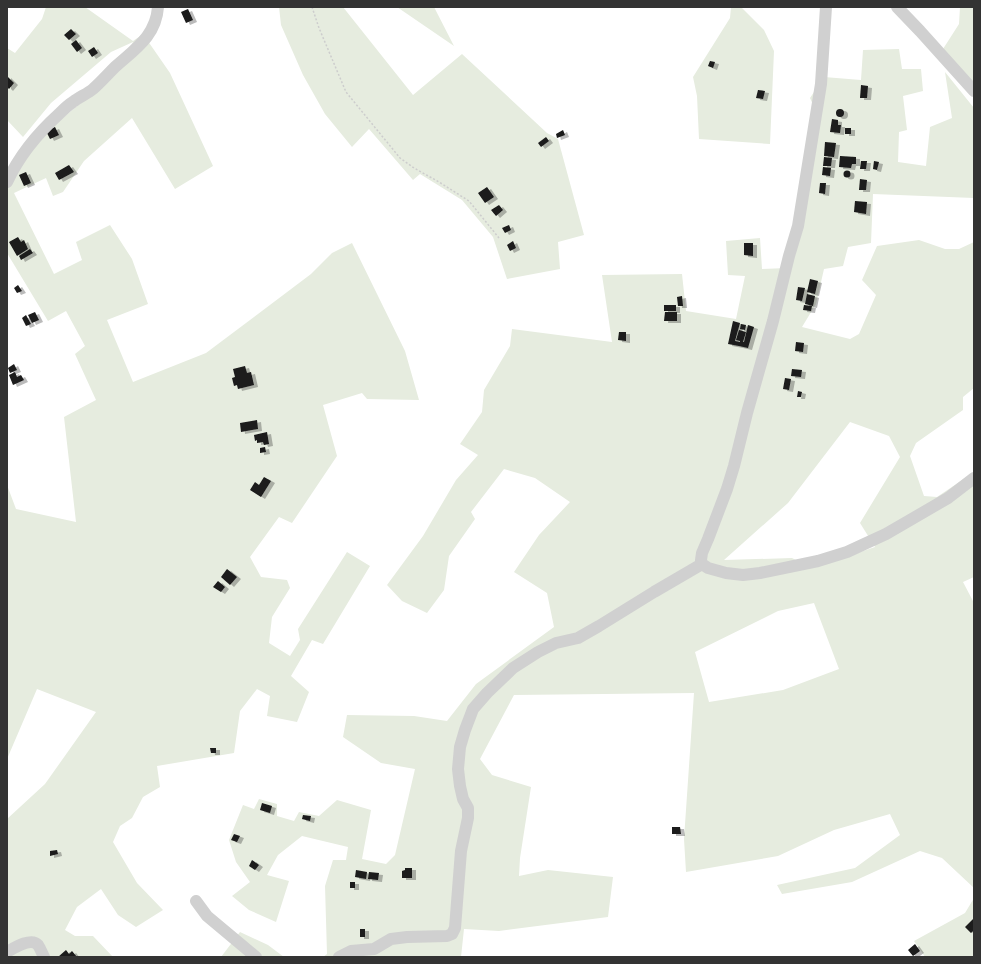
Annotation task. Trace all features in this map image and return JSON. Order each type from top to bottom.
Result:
[{"type":"street","points":[[7,182],[27,148],[41,131],[72,102],[93,89],[149,35],[155,24],[158,7]]},
{"type":"street","points":[[826,7],[821,84],[798,226],[789,256],[774,321],[734,466],[725,496],[702,553],[702,564],[708,568],[726,573],[760,573],[809,563],[847,552],[886,534],[948,498],[974,478]]},
{"type":"street","points":[[897,7],[974,91]]},
{"type":"street","points":[[339,957],[351,951],[374,949],[391,939],[407,936],[447,936],[452,934],[455,928],[461,851],[468,818],[468,808],[463,799],[458,769],[460,747],[473,709],[487,693],[513,668],[538,652],[556,643],[578,638],[702,564]]},
{"type":"street","points":[[196,900],[207,916],[256,957]]},
{"type":"street","points":[[7,952],[25,943],[32,942],[37,944],[44,957]]},
{"type":"path","points":[[312,7],[319,28],[346,92],[400,158],[469,201],[499,238]]},
{"type":"shaded area","points":[[46,7],[85,7],[133,41],[143,34],[170,73],[213,166],[175,189],[132,118],[84,161],[63,192],[53,196],[46,178],[14,193],[54,274],[82,260],[76,242],[110,225],[132,259],[148,304],[107,320],[133,382],[206,353],[311,274],[332,253],[352,243],[405,351],[419,400],[367,399],[362,393],[323,405],[337,456],[292,523],[279,517],[250,557],[261,577],[287,580],[290,588],[272,617],[269,643],[290,656],[300,640],[298,629],[347,552],[370,566],[323,644],[312,640],[291,676],[309,692],[297,722],[267,716],[270,696],[257,689],[240,711],[234,753],[157,766],[160,787],[143,797],[132,818],[120,826],[113,842],[137,883],[163,910],[136,927],[118,915],[101,889],[77,907],[65,930],[75,936],[93,936],[113,957],[7,957],[7,819],[45,784],[96,712],[37,689],[7,759],[7,485],[16,509],[76,522],[64,417],[96,400],[75,354],[85,346],[66,311],[48,321],[7,253],[7,187],[43,134],[114,76],[133,42],[111,52],[51,103],[23,137],[7,120],[7,48],[15,53],[42,19]]},
{"type":"shaded area","points":[[279,7],[343,7],[413,95],[462,54],[547,133],[558,139],[584,235],[558,242],[560,269],[507,279],[493,237],[462,200],[420,174],[413,180],[369,129],[352,147],[325,114],[303,75],[281,25]]},
{"type":"shaded area","points":[[397,7],[434,7],[454,46]]},
{"type":"shaded area","points":[[731,7],[741,7],[764,30],[774,51],[770,144],[699,139],[697,96],[693,77],[730,18]]},
{"type":"shaded area","points":[[960,7],[974,7],[974,83],[943,49],[959,24]]},
{"type":"shaded area","points":[[899,49],[902,69],[921,69],[923,91],[903,96],[907,130],[899,132],[898,162],[926,166],[930,127],[952,118],[945,72],[974,108],[974,198],[873,194],[871,243],[848,247],[843,266],[824,269],[816,304],[802,327],[850,339],[859,334],[876,295],[862,280],[877,246],[919,240],[945,249],[959,249],[974,242],[974,388],[963,397],[963,410],[916,443],[910,456],[924,496],[937,497],[974,472],[974,577],[963,582],[974,603],[974,888],[942,858],[920,851],[852,882],[782,894],[777,885],[855,868],[900,835],[890,814],[834,830],[778,856],[686,872],[684,839],[694,693],[514,695],[480,759],[492,775],[531,787],[520,858],[519,876],[548,870],[613,877],[608,917],[499,931],[464,929],[461,957],[323,957],[327,954],[325,886],[333,860],[346,860],[348,847],[302,836],[278,855],[267,875],[289,881],[276,922],[249,910],[232,896],[250,882],[236,862],[229,840],[243,805],[254,809],[259,799],[277,804],[277,816],[294,821],[299,812],[319,816],[337,800],[371,810],[362,859],[386,864],[395,855],[415,769],[381,763],[343,737],[347,715],[414,716],[447,721],[476,684],[554,627],[547,593],[514,572],[539,535],[570,502],[535,478],[504,469],[471,512],[475,519],[449,556],[444,590],[427,613],[402,601],[387,585],[423,536],[456,480],[478,455],[460,444],[482,412],[484,390],[510,346],[512,329],[612,342],[602,275],[682,274],[686,311],[736,319],[745,276],[728,275],[726,241],[760,238],[762,269],[787,268],[815,109],[810,98],[824,77],[861,80],[863,50]],"holes":[[[850,422],[889,436],[900,457],[860,523],[875,547],[812,568],[792,558],[724,560],[788,503]],[[814,603],[839,669],[783,690],[709,702],[695,652],[778,611]]]},
{"type":"shaded area","points":[[974,898],[974,957],[925,957],[914,941],[965,913]]},
{"type":"shaded area","points":[[240,932],[268,945],[284,957],[221,957]]},
{"type":"building","points":[[188,9],[193,20],[186,23],[181,12]]},
{"type":"building","points":[[71,29],[76,34],[69,40],[64,35]]},
{"type":"building","points":[[76,40],[82,48],[77,52],[71,44]]},
{"type":"building","points":[[94,47],[98,53],[92,57],[88,51]]},
{"type":"building","points":[[710,61],[715,62],[713,68],[708,66]]},
{"type":"building","points":[[7,76],[14,83],[9,89],[7,87]]},
{"type":"building","points":[[861,85],[868,86],[867,98],[860,98]]},
{"type":"building","points":[[758,90],[765,91],[763,99],[756,98]]},
{"type":"building","points":[[838,109],[842,109],[844,113],[842,117],[838,117],[836,115],[836,111]]},
{"type":"building","points":[[832,119],[838,120],[838,125],[841,125],[840,133],[830,132]]},
{"type":"building","points":[[55,127],[59,135],[50,139],[46,131]]},
{"type":"building","points":[[845,128],[851,128],[851,134],[845,134]]},
{"type":"building","points":[[563,130],[565,135],[557,138],[556,134]]},
{"type":"building","points":[[546,137],[549,141],[541,147],[538,143]]},
{"type":"building","points":[[825,142],[836,143],[834,157],[824,156]]},
{"type":"building","points":[[840,156],[856,157],[856,164],[852,164],[851,168],[839,167]]},
{"type":"building","points":[[824,157],[832,158],[831,166],[823,166]]},
{"type":"building","points":[[861,161],[867,161],[866,169],[860,169]]},
{"type":"building","points":[[874,161],[879,162],[877,170],[873,169]]},
{"type":"building","points":[[69,165],[74,172],[59,180],[55,173]]},
{"type":"building","points":[[823,167],[831,168],[830,176],[822,175]]},
{"type":"building","points":[[847,170],[850,171],[850,177],[847,178],[844,177],[843,174],[844,171]]},
{"type":"building","points":[[26,172],[31,183],[24,186],[19,175]]},
{"type":"building","points":[[860,179],[867,180],[866,190],[859,190]]},
{"type":"building","points":[[820,183],[826,183],[825,194],[819,193]]},
{"type":"building","points":[[487,187],[494,197],[485,203],[478,193]]},
{"type":"building","points":[[855,201],[867,202],[866,214],[854,212]]},
{"type":"building","points":[[499,205],[503,210],[496,216],[491,210]]},
{"type":"building","points":[[509,225],[511,230],[505,233],[502,228]]},
{"type":"building","points":[[18,237],[21,242],[24,240],[28,249],[17,256],[9,242]]},
{"type":"building","points":[[513,241],[516,248],[510,251],[507,245]]},
{"type":"building","points":[[744,243],[753,243],[753,256],[744,255]]},
{"type":"building","points":[[30,249],[33,253],[21,260],[19,256]]},
{"type":"building","points":[[810,279],[818,281],[815,294],[807,292]]},
{"type":"building","points":[[18,285],[22,291],[17,293],[14,288]]},
{"type":"building","points":[[798,287],[805,288],[802,301],[796,300]]},
{"type":"building","points":[[807,294],[815,296],[813,306],[805,304]]},
{"type":"building","points":[[682,296],[683,306],[678,306],[677,297]]},
{"type":"building","points":[[664,305],[676,305],[676,311],[664,311]]},
{"type":"building","points":[[804,305],[812,306],[811,311],[803,310]]},
{"type":"building","points":[[35,312],[39,320],[32,323],[28,315]]},
{"type":"building","points":[[665,312],[677,312],[677,321],[664,321]]},
{"type":"building","points":[[26,315],[31,324],[26,326],[22,318]]},
{"type":"building","points":[[733,321],[740,323],[735,341],[740,342],[739,346],[728,344]]},
{"type":"building","points":[[741,324],[746,325],[745,330],[740,329]]},
{"type":"building","points":[[748,325],[754,327],[748,348],[739,346],[740,341],[736,340],[739,330],[746,332],[744,342]]},
{"type":"building","points":[[619,332],[626,332],[626,341],[618,340]]},
{"type":"building","points":[[796,342],[804,343],[803,352],[795,351]]},
{"type":"building","points":[[14,364],[17,370],[10,373],[8,368]]},
{"type":"building","points":[[245,366],[247,373],[251,372],[254,385],[238,389],[237,385],[234,386],[232,378],[235,377],[233,369]]},
{"type":"building","points":[[792,369],[802,370],[801,377],[791,376]]},
{"type":"building","points":[[15,372],[17,377],[21,375],[24,380],[13,385],[9,375]]},
{"type":"building","points":[[785,378],[791,379],[789,390],[783,389]]},
{"type":"building","points":[[798,391],[802,392],[801,397],[797,397]]},
{"type":"building","points":[[257,420],[258,429],[241,432],[240,423]]},
{"type":"building","points":[[267,432],[269,444],[264,445],[263,442],[257,443],[257,440],[255,441],[254,435]]},
{"type":"building","points":[[265,447],[266,452],[260,453],[260,448]]},
{"type":"building","points":[[264,477],[271,481],[261,497],[250,490],[255,482],[259,485]]},
{"type":"building","points":[[227,569],[237,577],[230,585],[221,577]]},
{"type":"building","points":[[218,581],[225,587],[221,592],[213,587]]},
{"type":"building","points":[[210,748],[216,748],[216,753],[211,753]]},
{"type":"building","points":[[262,803],[272,806],[270,813],[260,810]]},
{"type":"building","points":[[303,815],[311,816],[310,821],[302,819]]},
{"type":"building","points":[[672,827],[680,827],[681,834],[672,834]]},
{"type":"building","points":[[234,834],[240,836],[237,842],[231,840]]},
{"type":"building","points":[[57,850],[58,854],[50,856],[50,851]]},
{"type":"building","points":[[252,860],[259,865],[255,870],[249,866]]},
{"type":"building","points":[[405,868],[412,868],[412,878],[402,878],[402,871],[405,870]]},
{"type":"building","points":[[356,870],[367,872],[366,879],[355,877]]},
{"type":"building","points":[[369,872],[379,873],[378,880],[368,879]]},
{"type":"building","points":[[350,882],[355,882],[355,888],[350,888]]},
{"type":"building","points":[[974,918],[974,930],[971,933],[965,927]]},
{"type":"building","points":[[360,929],[365,929],[365,937],[360,937]]},
{"type":"building","points":[[915,944],[920,951],[913,956],[908,950]]},
{"type":"building","points":[[66,950],[69,954],[72,951],[77,957],[58,957]]}]
